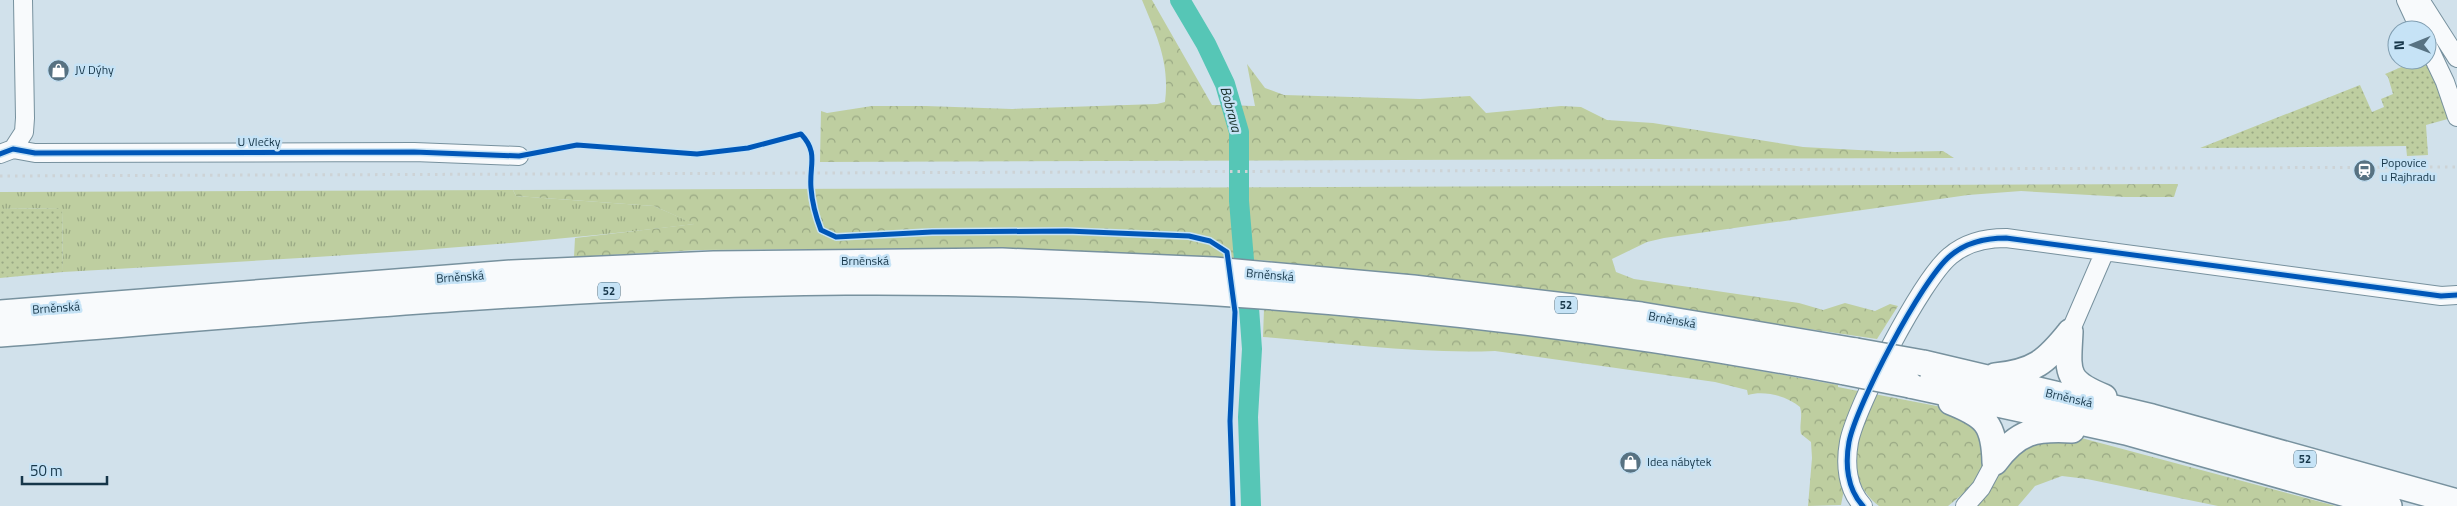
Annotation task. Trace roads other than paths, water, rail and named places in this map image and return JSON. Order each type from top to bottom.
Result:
[{"type":"highway","name":"Brněnská","points":[[0,313],[512,273],[714,264],[1002,261],[1275,286],[1413,288],[1641,314],[1850,362],[1910,384],[2126,432],[2389,506]]},
{"type":"highway","name":"Brněnská","points":[[0,334],[399,303],[715,285],[844,282],[1023,284],[1216,282]]},
{"type":"highway","points":[[1983,377],[2029,370],[2058,347],[2070,332]]},
{"type":"highway","points":[[2070,332],[2068,364],[2077,383],[2086,390],[2152,418]]},
{"type":"highway","name":"Brněnská","points":[[1850,362],[1923,363],[2152,418],[2457,502]]},
{"type":"highway","points":[[1910,384],[1980,416],[1993,433],[1995,462]]},
{"type":"highway","points":[[1995,462],[2012,441],[2034,431],[2055,429],[2126,432]]},
{"type":"street","name":"U Vlečky","points":[[6,152],[24,132],[23,0]]},
{"type":"street","points":[[2406,0],[2415,20]]},
{"type":"street","points":[[2420,0],[2457,58]]},
{"type":"street","points":[[2437,65],[2457,117]]},
{"type":"street","name":"U Vlečky","points":[[6,152],[414,152],[519,156]]},
{"type":"street","points":[[1856,504],[1850,485],[1847,461],[1849,442],[1857,416],[1916,302],[1948,258],[1964,246],[1998,238],[2441,296],[2457,295]]},
{"type":"street","points":[[2070,332],[2105,251]]},
{"type":"street","points":[[1966,506],[1981,488],[1995,462]]},
{"type":"waterway","name":"Bobrava","points":[[1180,0],[1206,44],[1225,84],[1239,132],[1239,201],[1244,260]]},
{"type":"waterway","name":"Bobrava","points":[[1249,308],[1252,349],[1248,417],[1251,506]]},
{"type":"railway","points":[[0,176],[2457,167]]},
{"type":"place","name":"JV Dýhy","points":[[59,70]]},
{"type":"place","name":"Popovice u Rajhradu","points":[[2365,170]]},
{"type":"place","name":"Idea nábytek","points":[[1631,462]]}]
